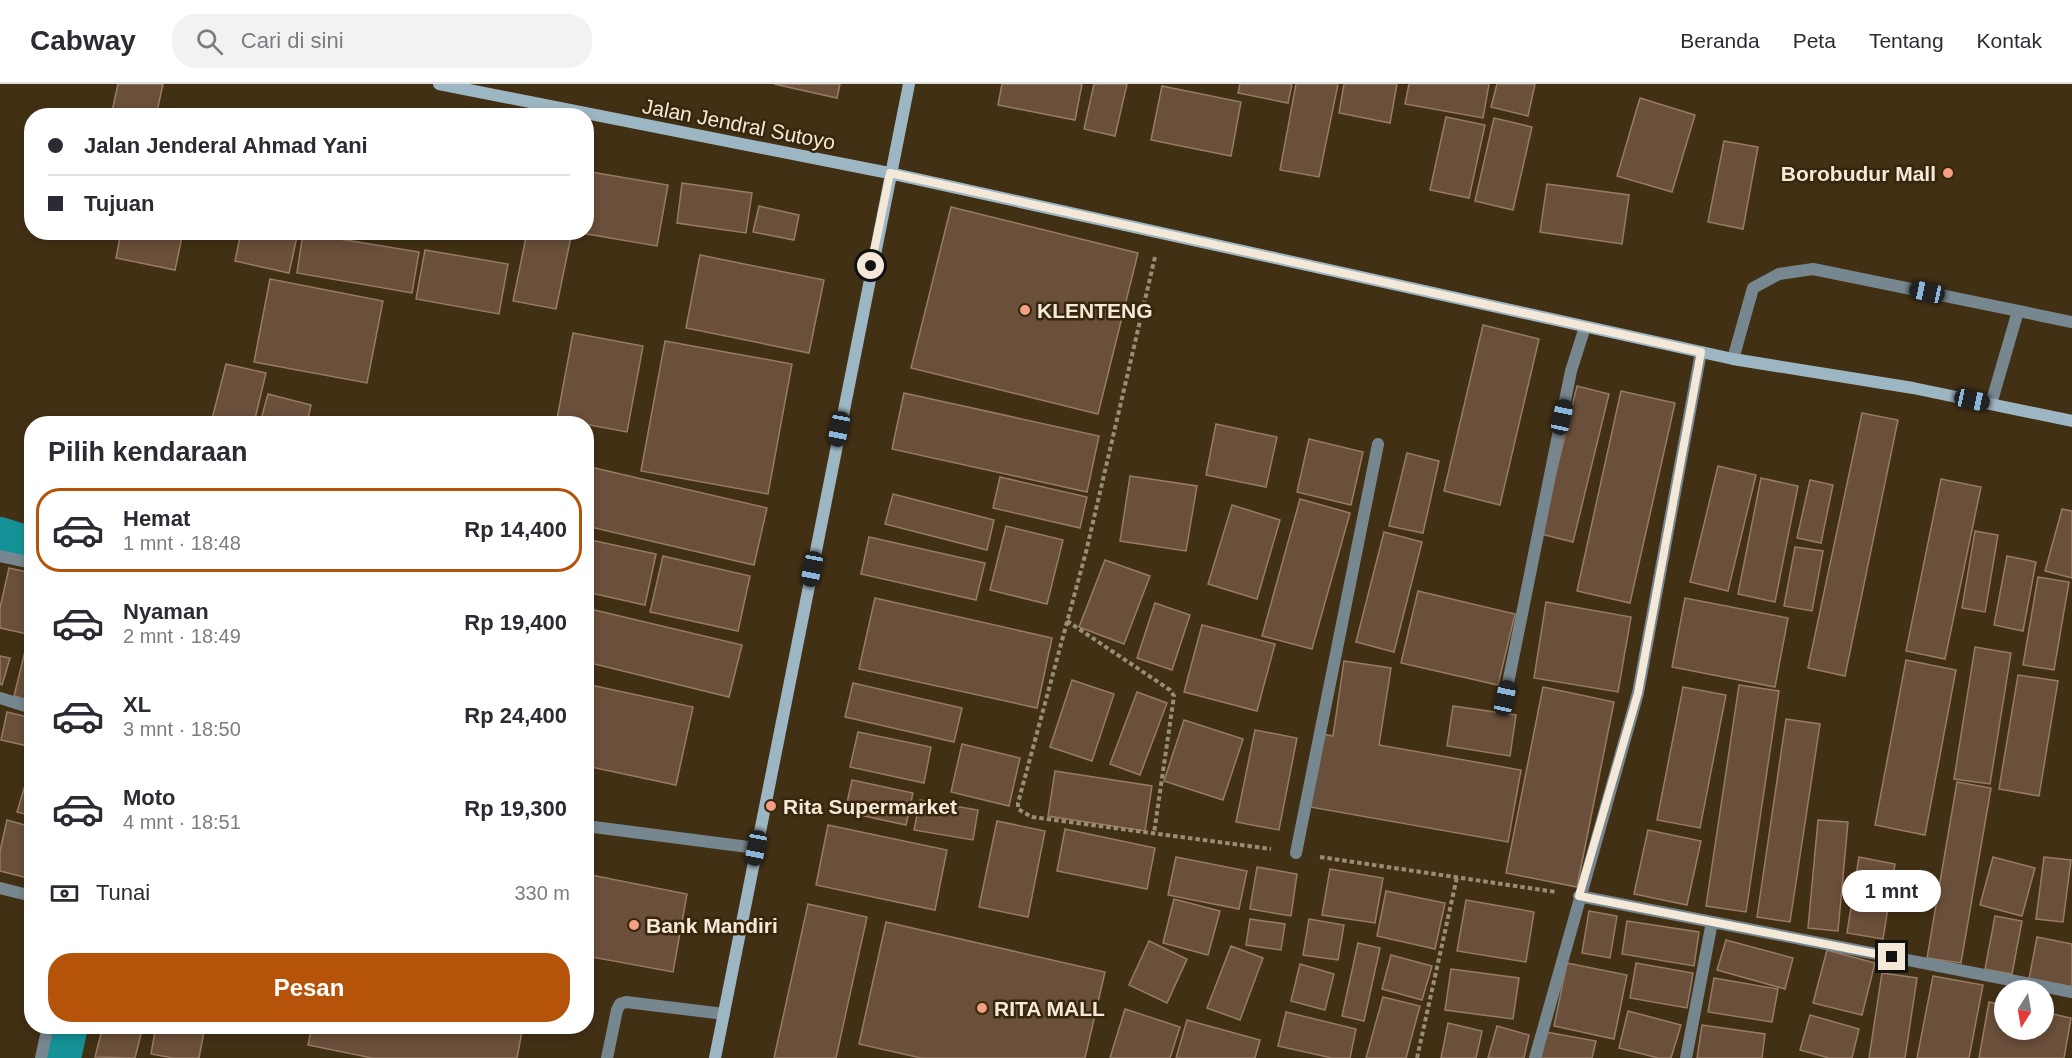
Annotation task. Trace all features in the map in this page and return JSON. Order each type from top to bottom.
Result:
[{"type":"street","name":"Jalan Jendral Sutoyo","points":[[439,84],[561,108]]},
{"type":"street","points":[[715,1058],[909,84]]},
{"type":"street","name":"Jalan Jendral Sutoyo","points":[[594,115],[890,173],[1733,359],[1991,404],[2072,421]]},
{"type":"street","points":[[1733,359],[1753,288],[1779,274],[1813,269],[2072,322]]},
{"type":"street","points":[[1991,404],[2018,311]]},
{"type":"street","points":[[1505,698],[1571,371],[1585,327]]},
{"type":"street","points":[[1535,1058],[1638,693],[1701,352]]},
{"type":"street","points":[[1296,853],[1378,444]]},
{"type":"street","points":[[0,556],[24,561]]},
{"type":"street","points":[[0,698],[24,706]]},
{"type":"street","points":[[594,827],[756,848]]},
{"type":"street","points":[[0,888],[24,894]]},
{"type":"street","points":[[1579,896],[2072,992]]},
{"type":"street","points":[[1686,1058],[1712,922]]},
{"type":"street","points":[[607,1058],[620,1004],[626,1002],[724,1014]]},
{"type":"street","points":[[41,1058],[46,1034]]},
{"type":"path","points":[[1019,798],[1086,552],[1161,233]]},
{"type":"path","points":[[1067,621],[1170,690],[1174,696],[1154,833]]},
{"type":"path","points":[[1417,1058],[1457,877]]},
{"type":"building","points":[[118,84],[163,84],[158,108],[113,108]]},
{"type":"building","points":[[774,84],[840,84],[837,98]]},
{"type":"building","points":[[1002,84],[1082,84],[1075,120],[998,105]]},
{"type":"building","points":[[1094,84],[1127,84],[1115,136],[1084,129]]},
{"type":"building","points":[[1240,84],[1292,84],[1288,103],[1238,93]]},
{"type":"building","points":[[1296,84],[1338,84],[1319,177],[1280,170]]},
{"type":"building","points":[[1344,84],[1397,84],[1390,123],[1339,113]]},
{"type":"building","points":[[1409,84],[1489,84],[1483,118],[1405,104]]},
{"type":"building","points":[[1497,84],[1535,84],[1528,116],[1491,107]]},
{"type":"building","points":[[1162,86],[1241,102],[1231,156],[1151,140]]},
{"type":"building","points":[[1640,98],[1695,115],[1672,192],[1617,176]]},
{"type":"building","points":[[1446,117],[1485,125],[1469,198],[1430,190]]},
{"type":"building","points":[[1494,118],[1532,127],[1513,210],[1475,201]]},
{"type":"building","points":[[1724,141],[1758,147],[1743,229],[1708,222]]},
{"type":"building","points":[[594,173],[668,185],[657,246],[594,235]]},
{"type":"building","points":[[682,183],[752,193],[746,233],[677,223]]},
{"type":"building","points":[[1547,184],[1629,195],[1622,244],[1540,232]]},
{"type":"building","points":[[759,206],[799,215],[794,240],[753,232]]},
{"type":"building","name":"KLENTENG","points":[[951,207],[1138,253],[1098,414],[911,368]]},
{"type":"building","points":[[119,240],[181,240],[175,270],[116,258]]},
{"type":"building","points":[[239,240],[296,240],[289,273],[235,261]]},
{"type":"building","points":[[302,240],[346,240],[419,252],[412,293],[297,273]]},
{"type":"building","points":[[525,240],[570,240],[556,309],[513,301]]},
{"type":"building","points":[[425,250],[508,264],[499,314],[416,299]]},
{"type":"building","points":[[700,255],[824,280],[809,353],[686,328]]},
{"type":"building","points":[[270,279],[383,301],[367,383],[254,362]]},
{"type":"building","points":[[1483,325],[1539,339],[1500,505],[1444,491]]},
{"type":"building","points":[[573,333],[643,346],[627,432],[594,426],[594,416],[558,416]]},
{"type":"building","points":[[665,341],[792,364],[768,494],[641,471]]},
{"type":"building","points":[[226,364],[266,373],[256,416],[213,416]]},
{"type":"building","points":[[1577,386],[1609,394],[1573,542],[1541,534]]},
{"type":"building","points":[[1621,391],[1675,403],[1630,603],[1577,591]]},
{"type":"building","points":[[904,393],[1099,436],[1087,492],[892,449]]},
{"type":"building","points":[[268,394],[311,405],[309,416],[262,416]]},
{"type":"building","points":[[1862,413],[1898,420],[1845,676],[1808,668]]},
{"type":"building","points":[[1216,424],[1277,437],[1266,487],[1206,475]]},
{"type":"building","points":[[1309,439],[1363,452],[1351,505],[1297,492]]},
{"type":"building","points":[[1407,453],[1439,461],[1423,533],[1389,526]]},
{"type":"building","points":[[1718,466],[1756,475],[1728,591],[1690,582]]},
{"type":"building","points":[[594,468],[767,508],[754,565],[594,528]]},
{"type":"building","points":[[1130,476],[1197,486],[1186,551],[1120,541]]},
{"type":"building","points":[[1000,477],[1087,497],[1080,528],[993,508]]},
{"type":"building","points":[[1761,478],[1798,486],[1775,602],[1738,594]]},
{"type":"building","points":[[1941,479],[1981,487],[1945,659],[1906,651]]},
{"type":"building","points":[[1810,480],[1833,485],[1821,543],[1797,538]]},
{"type":"building","points":[[893,494],[994,520],[987,550],[885,524]]},
{"type":"building","points":[[1300,499],[1350,513],[1312,649],[1262,636]]},
{"type":"building","points":[[1232,505],[1280,520],[1257,599],[1208,584]]},
{"type":"building","points":[[2062,509],[2072,511],[2072,578],[2045,571]]},
{"type":"building","points":[[1006,526],[1063,540],[1047,604],[990,590]]},
{"type":"building","points":[[1975,531],[1998,535],[1985,612],[1962,608]]},
{"type":"building","points":[[1384,532],[1422,542],[1394,652],[1356,642]]},
{"type":"building","points":[[869,537],[985,563],[976,600],[861,574]]},
{"type":"building","points":[[594,541],[656,554],[645,605],[594,594]]},
{"type":"building","points":[[1795,547],[1823,551],[1812,611],[1784,606]]},
{"type":"building","points":[[663,556],[750,576],[738,631],[650,612]]},
{"type":"building","points":[[2007,556],[2036,562],[2023,631],[1994,625]]},
{"type":"building","points":[[1105,560],[1150,576],[1124,644],[1079,627]]},
{"type":"building","points":[[9,568],[24,571],[24,633],[0,628],[0,608]]},
{"type":"building","points":[[2038,577],[2069,582],[2054,670],[2023,665]]},
{"type":"building","points":[[1418,591],[1515,614],[1498,685],[1401,663]]},
{"type":"building","points":[[875,598],[1052,638],[1037,708],[859,669]]},
{"type":"building","points":[[1685,598],[1788,618],[1775,687],[1672,667]]},
{"type":"building","points":[[1546,602],[1631,617],[1618,692],[1534,678]]},
{"type":"building","points":[[1155,603],[1190,615],[1172,670],[1137,658]]},
{"type":"building","points":[[594,610],[742,645],[729,697],[594,664]]},
{"type":"building","points":[[1202,625],[1275,644],[1257,711],[1184,692]]},
{"type":"building","points":[[1975,647],[2011,653],[1990,784],[1954,779]]},
{"type":"building","points":[[24,655],[24,699],[14,696]]},
{"type":"building","points":[[0,656],[10,658],[2,685],[0,684]]},
{"type":"building","points":[[1906,660],[1956,670],[1925,835],[1875,825]]},
{"type":"building","points":[[1344,661],[1391,668],[1379,745],[1521,770],[1508,842],[1310,807],[1323,734],[1333,736]]},
{"type":"building","points":[[2018,675],[2058,681],[2039,796],[1999,789]]},
{"type":"building","points":[[1072,680],[1114,694],[1092,761],[1050,747]]},
{"type":"building","points":[[853,683],[962,708],[954,742],[845,717]]},
{"type":"building","points":[[1739,685],[1779,691],[1746,912],[1706,906]]},
{"type":"building","points":[[594,686],[693,707],[676,785],[594,768]]},
{"type":"building","points":[[1543,687],[1614,702],[1577,887],[1506,873]]},
{"type":"building","points":[[1683,687],[1726,695],[1700,828],[1657,820]]},
{"type":"building","points":[[1137,692],[1167,703],[1140,775],[1110,764]]},
{"type":"building","points":[[1453,706],[1516,715],[1510,756],[1447,746]]},
{"type":"building","points":[[7,712],[24,716],[24,745],[1,740]]},
{"type":"building","points":[[1786,719],[1820,724],[1790,922],[1757,917]]},
{"type":"building","points":[[1184,720],[1243,739],[1223,800],[1164,781]]},
{"type":"building","points":[[1255,730],[1297,738],[1279,830],[1236,822]]},
{"type":"building","points":[[858,732],[931,747],[924,783],[850,767]]},
{"type":"building","points":[[962,744],[1020,758],[1009,806],[951,792]]},
{"type":"building","points":[[1055,771],[1152,786],[1145,831],[1048,816]]},
{"type":"building","points":[[852,780],[913,793],[906,825],[845,812]]},
{"type":"building","points":[[1957,782],[1991,788],[1961,963],[1927,958]]},
{"type":"building","points":[[24,789],[24,814],[17,812]]},
{"type":"building","points":[[920,800],[978,810],[973,840],[914,830]]},
{"type":"building","points":[[7,820],[24,825],[24,877],[0,871],[0,851]]},
{"type":"building","points":[[1818,820],[1848,822],[1838,931],[1808,928]]},
{"type":"building","points":[[997,821],[1045,831],[1028,917],[979,907]]},
{"type":"building","points":[[828,825],[947,850],[935,910],[816,885]]},
{"type":"building","points":[[1065,829],[1155,848],[1147,889],[1057,871]]},
{"type":"building","points":[[1648,830],[1701,841],[1687,905],[1634,894]]},
{"type":"building","points":[[1176,857],[1247,871],[1239,909],[1168,895]]},
{"type":"building","points":[[1859,857],[1895,864],[1883,939],[1847,933]]},
{"type":"building","points":[[1993,857],[2035,868],[2022,916],[1980,905]]},
{"type":"building","points":[[2044,857],[2071,860],[2063,922],[2036,919]]},
{"type":"building","points":[[1257,867],[1297,874],[1291,916],[1250,909]]},
{"type":"building","points":[[1330,869],[1383,878],[1375,923],[1322,915]]},
{"type":"building","name":"Bank Mandiri","points":[[594,876],[687,894],[673,972],[594,957]]},
{"type":"building","points":[[1386,891],[1445,903],[1435,949],[1377,936]]},
{"type":"building","points":[[1174,899],[1220,911],[1208,955],[1163,943]]},
{"type":"building","points":[[1466,900],[1534,912],[1526,962],[1457,951]]},
{"type":"building","points":[[808,904],[867,917],[836,1058],[774,1058]]},
{"type":"building","points":[[1589,911],[1617,916],[1610,958],[1582,953]]},
{"type":"building","points":[[1995,916],[2022,921],[2012,974],[1985,969]]},
{"type":"building","points":[[1250,919],[1285,924],[1281,950],[1246,945]]},
{"type":"building","points":[[1309,919],[1344,925],[1338,960],[1303,955]]},
{"type":"building","points":[[1627,921],[1699,932],[1694,966],[1622,954]]},
{"type":"building","name":"RITA MALL","points":[[886,922],[1105,972],[1085,1058],[921,1058],[859,1044]]},
{"type":"building","points":[[2037,937],[2072,944],[2072,987],[2054,984],[2054,980],[2029,979]]},
{"type":"building","points":[[1726,940],[1793,958],[1785,989],[1717,970]]},
{"type":"building","points":[[1149,941],[1187,959],[1167,1003],[1129,985]]},
{"type":"building","points":[[1358,943],[1380,948],[1364,1021],[1342,1016]]},
{"type":"building","points":[[1231,946],[1263,958],[1240,1020],[1207,1008]]},
{"type":"building","points":[[1827,950],[1875,963],[1862,1015],[1813,1003]]},
{"type":"building","points":[[1391,955],[1432,966],[1422,1000],[1382,989]]},
{"type":"building","points":[[1567,963],[1627,975],[1614,1039],[1554,1026]]},
{"type":"building","points":[[1636,963],[1693,973],[1687,1008],[1630,998]]},
{"type":"building","points":[[1300,964],[1334,974],[1325,1010],[1291,1001]]},
{"type":"building","points":[[1451,969],[1519,978],[1513,1019],[1445,1010]]},
{"type":"building","points":[[1882,973],[1917,978],[1905,1058],[1869,1058]]},
{"type":"building","points":[[1933,976],[1983,985],[1969,1058],[1917,1058]]},
{"type":"building","points":[[1714,978],[1778,989],[1772,1022],[1708,1012]]},
{"type":"building","points":[[1383,997],[1420,1006],[1406,1058],[1366,1058]]},
{"type":"building","points":[[1989,1002],[1994,1003],[1994,1040],[2054,1040],[2054,1014],[2071,1018],[2064,1058],[1979,1058]]},
{"type":"building","points":[[1125,1009],[1180,1027],[1170,1058],[1110,1058]]},
{"type":"building","points":[[1628,1011],[1681,1025],[1671,1058],[1658,1058],[1619,1048]]},
{"type":"building","points":[[1286,1012],[1356,1029],[1350,1058],[1332,1058],[1278,1046]]},
{"type":"building","points":[[1810,1015],[1859,1029],[1852,1058],[1829,1058],[1800,1050]]},
{"type":"building","points":[[1187,1020],[1260,1040],[1255,1058],[1176,1058]]},
{"type":"building","points":[[1448,1023],[1482,1031],[1476,1058],[1441,1058]]},
{"type":"building","points":[[1702,1025],[1765,1034],[1762,1058],[1697,1058]]},
{"type":"building","points":[[1497,1026],[1529,1035],[1524,1058],[1488,1058]]},
{"type":"building","points":[[1546,1032],[1596,1041],[1592,1058],[1541,1058]]},
{"type":"building","points":[[101,1034],[141,1034],[135,1058],[95,1057]]},
{"type":"building","points":[[155,1034],[204,1034],[199,1058],[173,1058],[151,1054]]},
{"type":"building","points":[[310,1034],[522,1034],[517,1058],[372,1058],[308,1045]]},
{"type":"waterway","points":[[0,537],[24,544]]},
{"type":"waterway","points":[[61,1058],[66,1034]]},
{"type":"place","name":"Borobudur Mall","points":[[1948,173]]},
{"type":"place","name":"KLENTENG","points":[[1025,310]]},
{"type":"place","name":"Rita Supermarket","points":[[771,806]]},
{"type":"place","name":"Bank Mandiri","points":[[634,925]]},
{"type":"place","name":"RITA MALL","points":[[982,1008]]},
{"type":"route","points":[[871,266],[890,173],[1701,352],[1638,693],[1579,896],[1892,957]]}]
